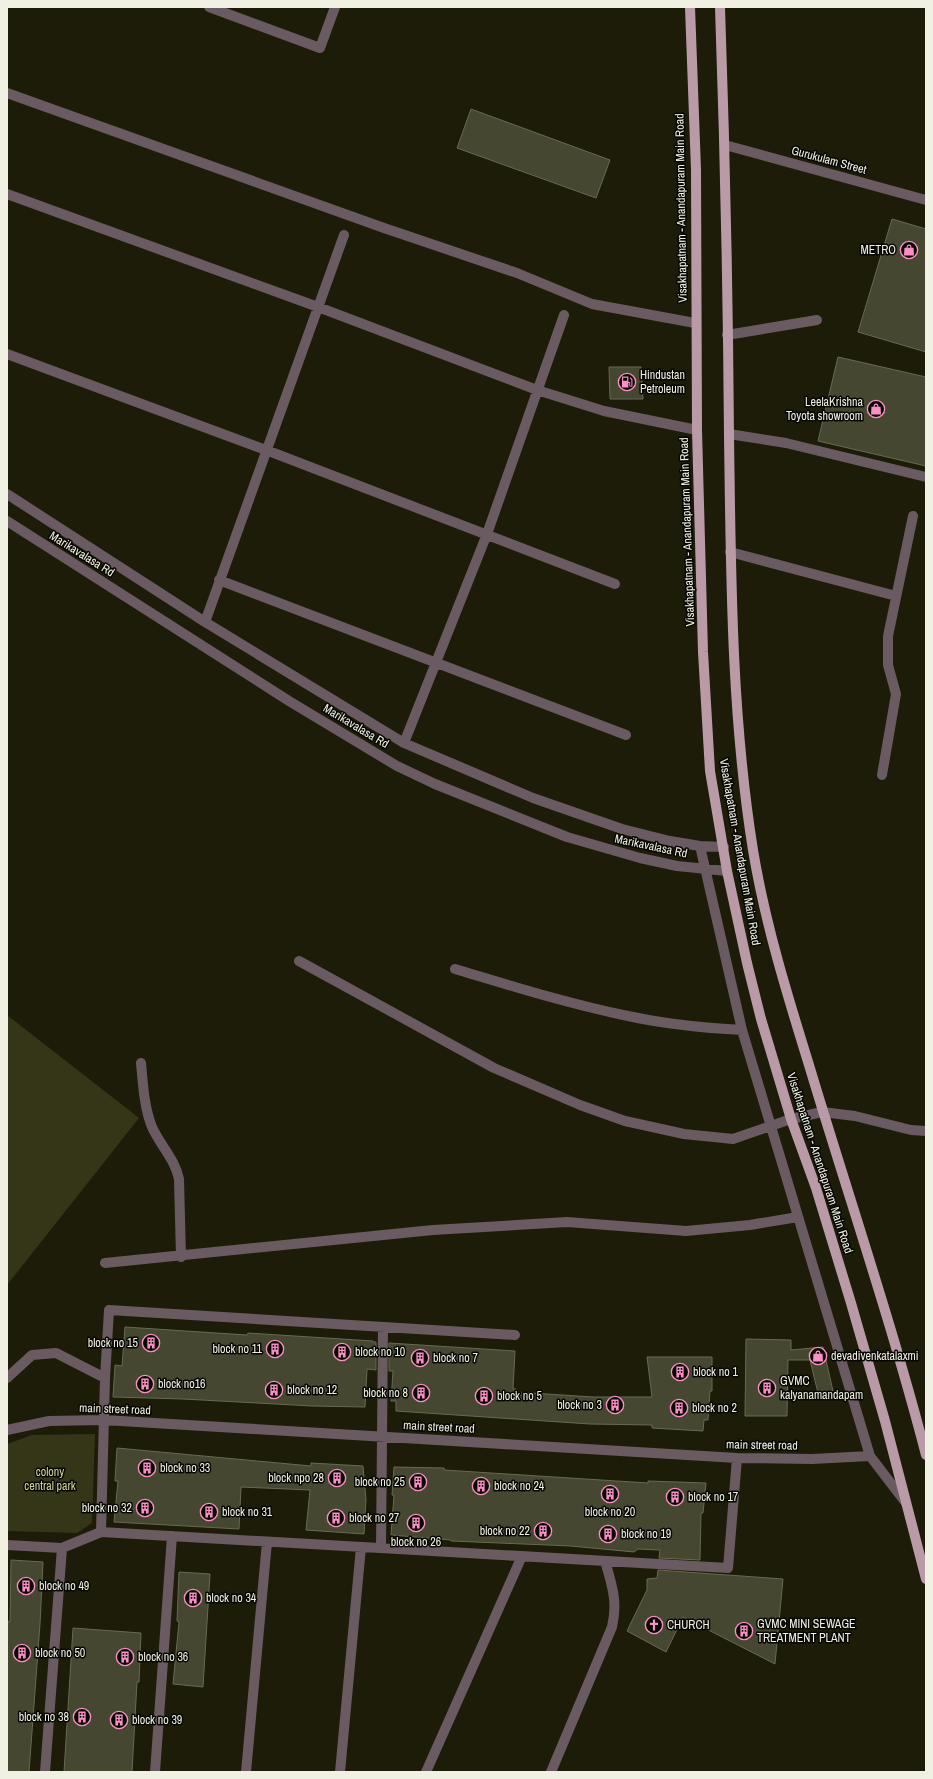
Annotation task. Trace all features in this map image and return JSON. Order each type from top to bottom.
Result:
[{"type":"main road","name":"Visakhapatnam - Anandapuram Main Road","points":[[690,7],[696,170],[695,323],[697,430],[703,652],[710,770],[727,871],[761,1019],[791,1119],[816,1188],[851,1303],[926,1579]]},
{"type":"main road","name":"Visakhapatnam - Anandapuram Main Road","points":[[720,7],[725,145],[730,552],[742,769],[753,852],[776,953],[822,1112],[880,1291],[926,1455]]},
{"type":"street","points":[[209,7],[320,48],[335,7]]},
{"type":"street","points":[[7,93],[384,228],[517,273],[592,304],[695,323]]},
{"type":"street","name":"Gurukulam Street","points":[[725,145],[926,200]]},
{"type":"street","points":[[7,194],[318,307],[537,390],[604,411],[697,430]]},
{"type":"street","points":[[205,622],[344,235]]},
{"type":"street","points":[[404,743],[487,534],[564,315]]},
{"type":"street","points":[[727,335],[817,320]]},
{"type":"street","points":[[7,354],[266,450],[615,584]]},
{"type":"street","points":[[729,434],[786,443],[926,477]]},
{"type":"street","name":"Marikavalasa Rd","points":[[7,494],[205,622],[404,743],[533,798],[622,829],[670,841],[700,846],[724,846]]},
{"type":"street","points":[[882,775],[896,694],[888,664],[888,636],[913,516]]},
{"type":"street","name":"Marikavalasa Rd","points":[[7,521],[282,697],[397,766],[435,784],[567,837],[640,858],[705,870],[727,871]]},
{"type":"street","points":[[730,552],[896,596]]},
{"type":"street","points":[[219,580],[436,664],[626,735]]},
{"type":"street","points":[[700,846],[742,1030],[870,1456],[907,1505]]},
{"type":"street","points":[[299,961],[494,1068],[580,1105],[624,1121],[684,1134],[733,1139],[791,1119],[822,1112],[855,1116],[911,1130],[926,1131]]},
{"type":"street","points":[[455,969],[535,994],[629,1017],[696,1027],[742,1030]]},
{"type":"street","points":[[141,1063],[146,1107],[152,1127],[176,1167],[179,1179],[181,1257]]},
{"type":"street","points":[[105,1263],[181,1257],[433,1230],[566,1222],[686,1231],[750,1225],[798,1217]]},
{"type":"street","points":[[101,1532],[105,1378],[109,1310],[514,1335]]},
{"type":"street","points":[[381,1548],[383,1327]]},
{"type":"street","points":[[7,1378],[32,1355],[56,1353],[105,1378]]},
{"type":"street","name":"main street road","points":[[7,1430],[49,1421],[104,1420],[382,1438],[493,1442],[737,1458],[870,1456]]},
{"type":"street","points":[[7,1545],[62,1548],[101,1532],[728,1568],[737,1458]]},
{"type":"street","points":[[155,1772],[172,1536]]},
{"type":"street","points":[[246,1772],[267,1542]]},
{"type":"street","points":[[340,1772],[361,1547]]},
{"type":"street","points":[[45,1772],[62,1548]]},
{"type":"street","points":[[426,1772],[522,1556]]},
{"type":"street","points":[[551,1772],[612,1627],[615,1612],[615,1601],[606,1561]]},
{"type":"green space","points":[[7,1015],[139,1118],[7,1285]]},
{"type":"green space","name":"colony central park","points":[[95,1434],[92,1523],[77,1533],[7,1531],[7,1444],[32,1435]]},
{"type":"building","points":[[471,109],[610,160],[596,198],[457,148]]},
{"type":"building","points":[[892,219],[926,229],[926,352],[858,332]]},
{"type":"building","name":"LeelaKrishna Toyota showroom","points":[[838,357],[926,377],[926,466],[818,441]]},
{"type":"building","points":[[609,367],[641,367],[643,399],[610,399]]},
{"type":"building","points":[[125,1327],[373,1341],[376,1342],[376,1370],[367,1369],[365,1407],[113,1397],[115,1365],[122,1366]]},
{"type":"building","name":"GVMC kalyanamandapam","points":[[746,1339],[791,1340],[791,1350],[823,1347],[833,1391],[818,1393],[810,1360],[788,1360],[787,1416],[745,1416]]},
{"type":"building","points":[[389,1343],[515,1351],[513,1389],[516,1389],[516,1392],[593,1397],[652,1397],[647,1357],[712,1357],[712,1391],[710,1391],[708,1420],[704,1420],[703,1431],[652,1428],[652,1425],[590,1424],[396,1411],[396,1401],[391,1401],[393,1371],[389,1371]]},
{"type":"building","points":[[117,1448],[311,1466],[311,1463],[363,1466],[366,1499],[364,1534],[306,1530],[310,1490],[241,1487],[239,1529],[114,1522],[118,1481],[115,1481]]},
{"type":"building","points":[[394,1467],[444,1468],[444,1470],[648,1483],[648,1481],[706,1483],[703,1513],[701,1513],[700,1560],[659,1558],[660,1550],[638,1549],[634,1552],[571,1546],[451,1541],[391,1535],[394,1495],[392,1495]]},
{"type":"building","points":[[11,1560],[43,1562],[29,1772],[7,1772],[7,1632],[8,1621],[10,1622]]},
{"type":"building","name":"GVMC MINI SEWAGE TREATMENT PLANT","points":[[658,1570],[783,1579],[775,1664],[683,1617],[666,1652],[627,1631],[647,1590],[647,1579],[657,1578]]},
{"type":"building","points":[[179,1572],[210,1574],[203,1687],[173,1684],[179,1622],[177,1621]]},
{"type":"building","points":[[73,1628],[141,1633],[132,1772],[64,1772]]},
{"type":"place","name":"METRO","points":[[909,250]]},
{"type":"place","name":"Hindustan Petroleum","points":[[627,382]]},
{"type":"place","name":"LeelaKrishna Toyota showroom","points":[[876,409]]},
{"type":"place","name":"block no 15","points":[[151,1343]]},
{"type":"place","name":"block no 11","points":[[275,1349]]},
{"type":"place","name":"block no 10","points":[[342,1352]]},
{"type":"place","name":"devadivenkatalaxmi","points":[[818,1356]]},
{"type":"place","name":"block no 7","points":[[420,1358]]},
{"type":"place","name":"block no 1","points":[[680,1372]]},
{"type":"place","name":"block no16","points":[[145,1384]]},
{"type":"place","name":"GVMC kalyanamandapam","points":[[767,1388]]},
{"type":"place","name":"block no 12","points":[[274,1390]]},
{"type":"place","name":"block no 8","points":[[421,1393]]},
{"type":"place","name":"block no 5","points":[[484,1396]]},
{"type":"place","name":"block no 3","points":[[615,1405]]},
{"type":"place","name":"block no 2","points":[[679,1408]]},
{"type":"place","name":"block no 33","points":[[147,1468]]},
{"type":"place","name":"block npo 28","points":[[337,1478]]},
{"type":"place","name":"block no 25","points":[[418,1482]]},
{"type":"place","name":"block no 24","points":[[481,1486]]},
{"type":"place","name":"block no 20","points":[[610,1494]]},
{"type":"place","name":"block no 17","points":[[675,1497]]},
{"type":"place","name":"block no 32","points":[[145,1508]]},
{"type":"place","name":"block no 31","points":[[209,1512]]},
{"type":"place","name":"block no 27","points":[[336,1518]]},
{"type":"place","name":"block no 26","points":[[416,1523]]},
{"type":"place","name":"block no 22","points":[[543,1531]]},
{"type":"place","name":"block no 19","points":[[608,1534]]},
{"type":"place","name":"block no 49","points":[[26,1586]]},
{"type":"place","name":"block no 34","points":[[193,1598]]},
{"type":"place","name":"CHURCH","points":[[654,1625]]},
{"type":"place","name":"GVMC MINI SEWAGE TREATMENT PLANT","points":[[744,1631]]},
{"type":"place","name":"block no 50","points":[[22,1653]]},
{"type":"place","name":"block no 36","points":[[125,1657]]},
{"type":"place","name":"block no 38","points":[[82,1717]]},
{"type":"place","name":"block no 39","points":[[119,1720]]}]
